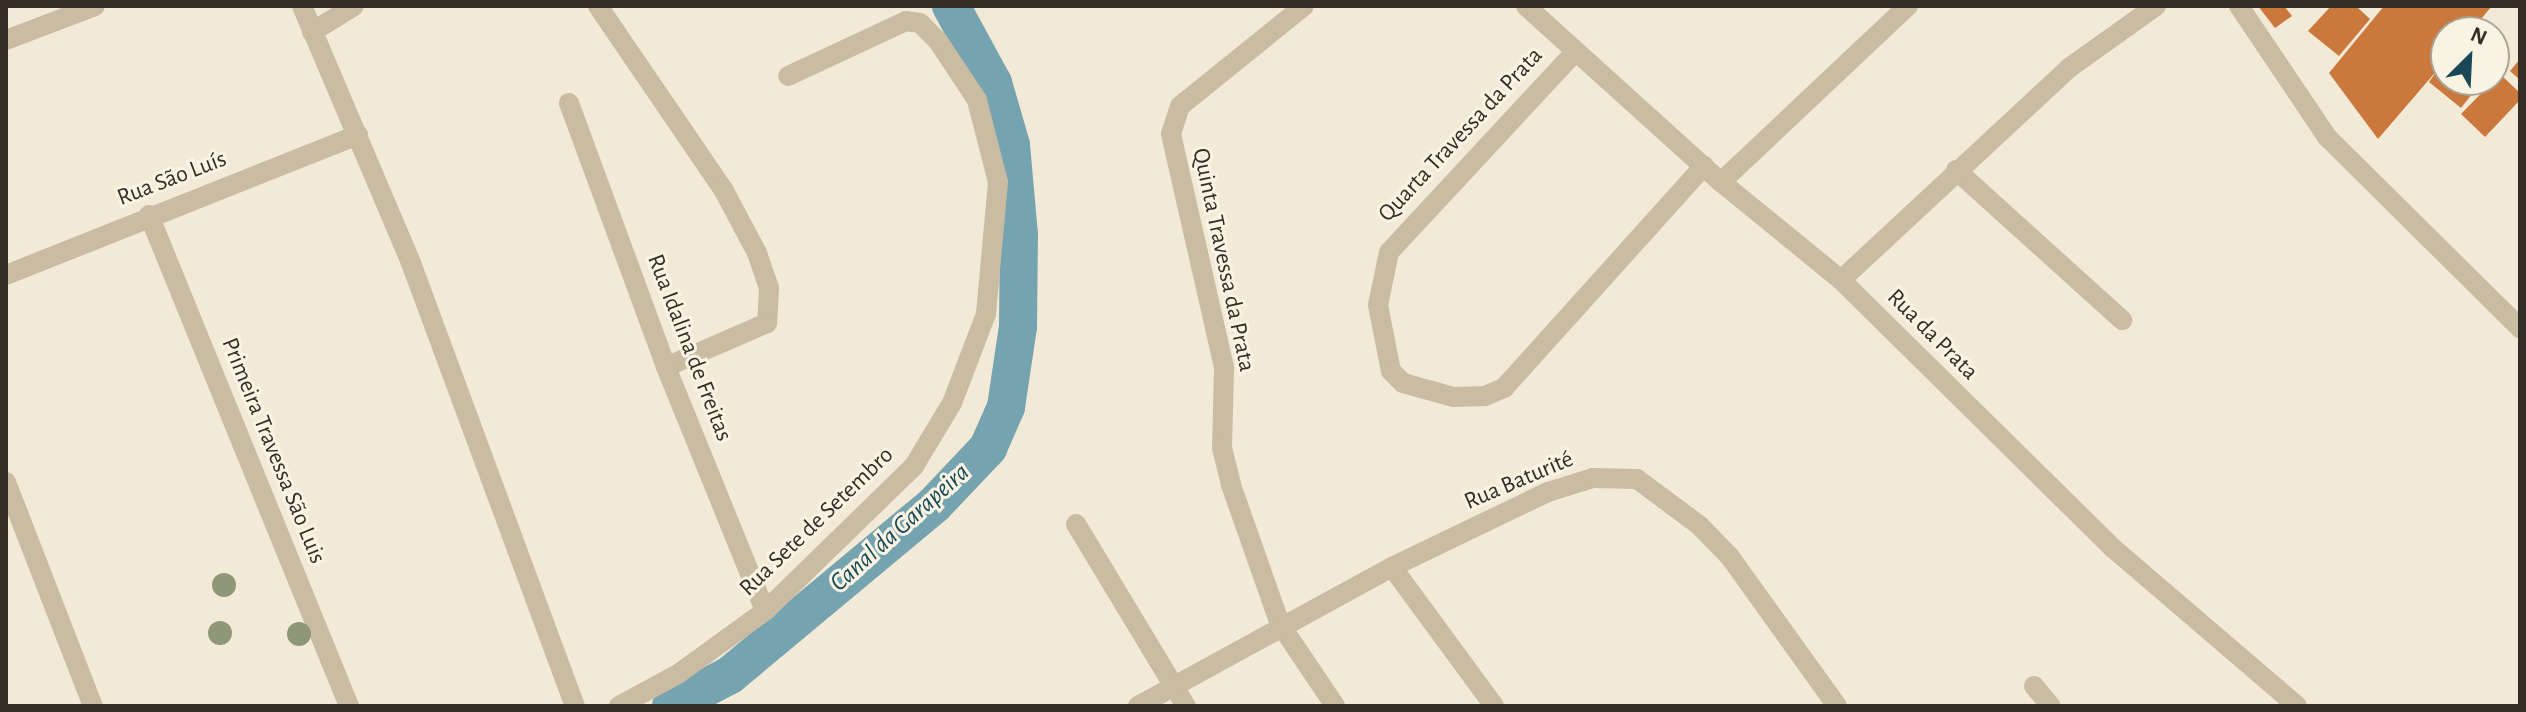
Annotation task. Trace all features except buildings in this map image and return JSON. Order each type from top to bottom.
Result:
[{"type":"street","points":[[6,40],[95,6]]},
{"type":"street","points":[[302,6],[411,263],[575,706]]},
{"type":"street","points":[[312,32],[354,6]]},
{"type":"street","points":[[598,6],[723,189],[757,253],[769,288],[767,323],[666,367]]},
{"type":"street","name":"Quinta Travessa da Prata","points":[[1280,624],[1222,448],[1224,368],[1171,134],[1180,106],[1304,6]]},
{"type":"street","name":"Rua da Prata","points":[[1526,6],[1721,182],[1841,280],[2114,549],[2297,706]]},
{"type":"street","points":[[1721,182],[1908,6]]},
{"type":"street","points":[[1841,280],[2069,68],[2156,6]]},
{"type":"street","points":[[2239,6],[2327,137],[2520,328]]},
{"type":"street","points":[[788,76],[902,17]]},
{"type":"street","name":"Rua Sete de Setembro","points":[[619,706],[678,674],[765,611],[914,466],[952,403],[986,314],[998,182],[977,100],[938,41],[920,23],[902,17]]},
{"type":"street","name":"Quarta Travessa da Prata","points":[[1575,52],[1389,252],[1381,274],[1378,305],[1391,371],[1403,383],[1453,397],[1485,396],[1504,388],[1704,166]]},
{"type":"street","name":"Rua Idalina de Freitas","points":[[569,103],[666,367],[765,611]]},
{"type":"street","name":"Rua São Luís","points":[[6,275],[149,215],[358,135]]},
{"type":"street","points":[[1956,170],[2122,320]]},
{"type":"street","name":"Primeira Travessa São Luis","points":[[149,215],[349,706]]},
{"type":"street","name":"Rua Baturité","points":[[1138,706],[1280,624],[1392,567],[1548,492],[1593,478],[1637,479],[1663,494],[1730,557],[1837,706]]},
{"type":"street","points":[[6,482],[93,706]]},
{"type":"street","points":[[1076,524],[1186,706]]},
{"type":"street","points":[[1392,567],[1494,706]]},
{"type":"street","points":[[1280,624],[1335,706]]},
{"type":"street","points":[[2034,686],[2051,706]]},
{"type":"waterway","name":"Canal da Garapeira","points":[[671,706],[730,675],[934,505],[988,448],[1006,407],[1018,327],[1019,235],[1011,145],[993,83],[951,6]]}]
